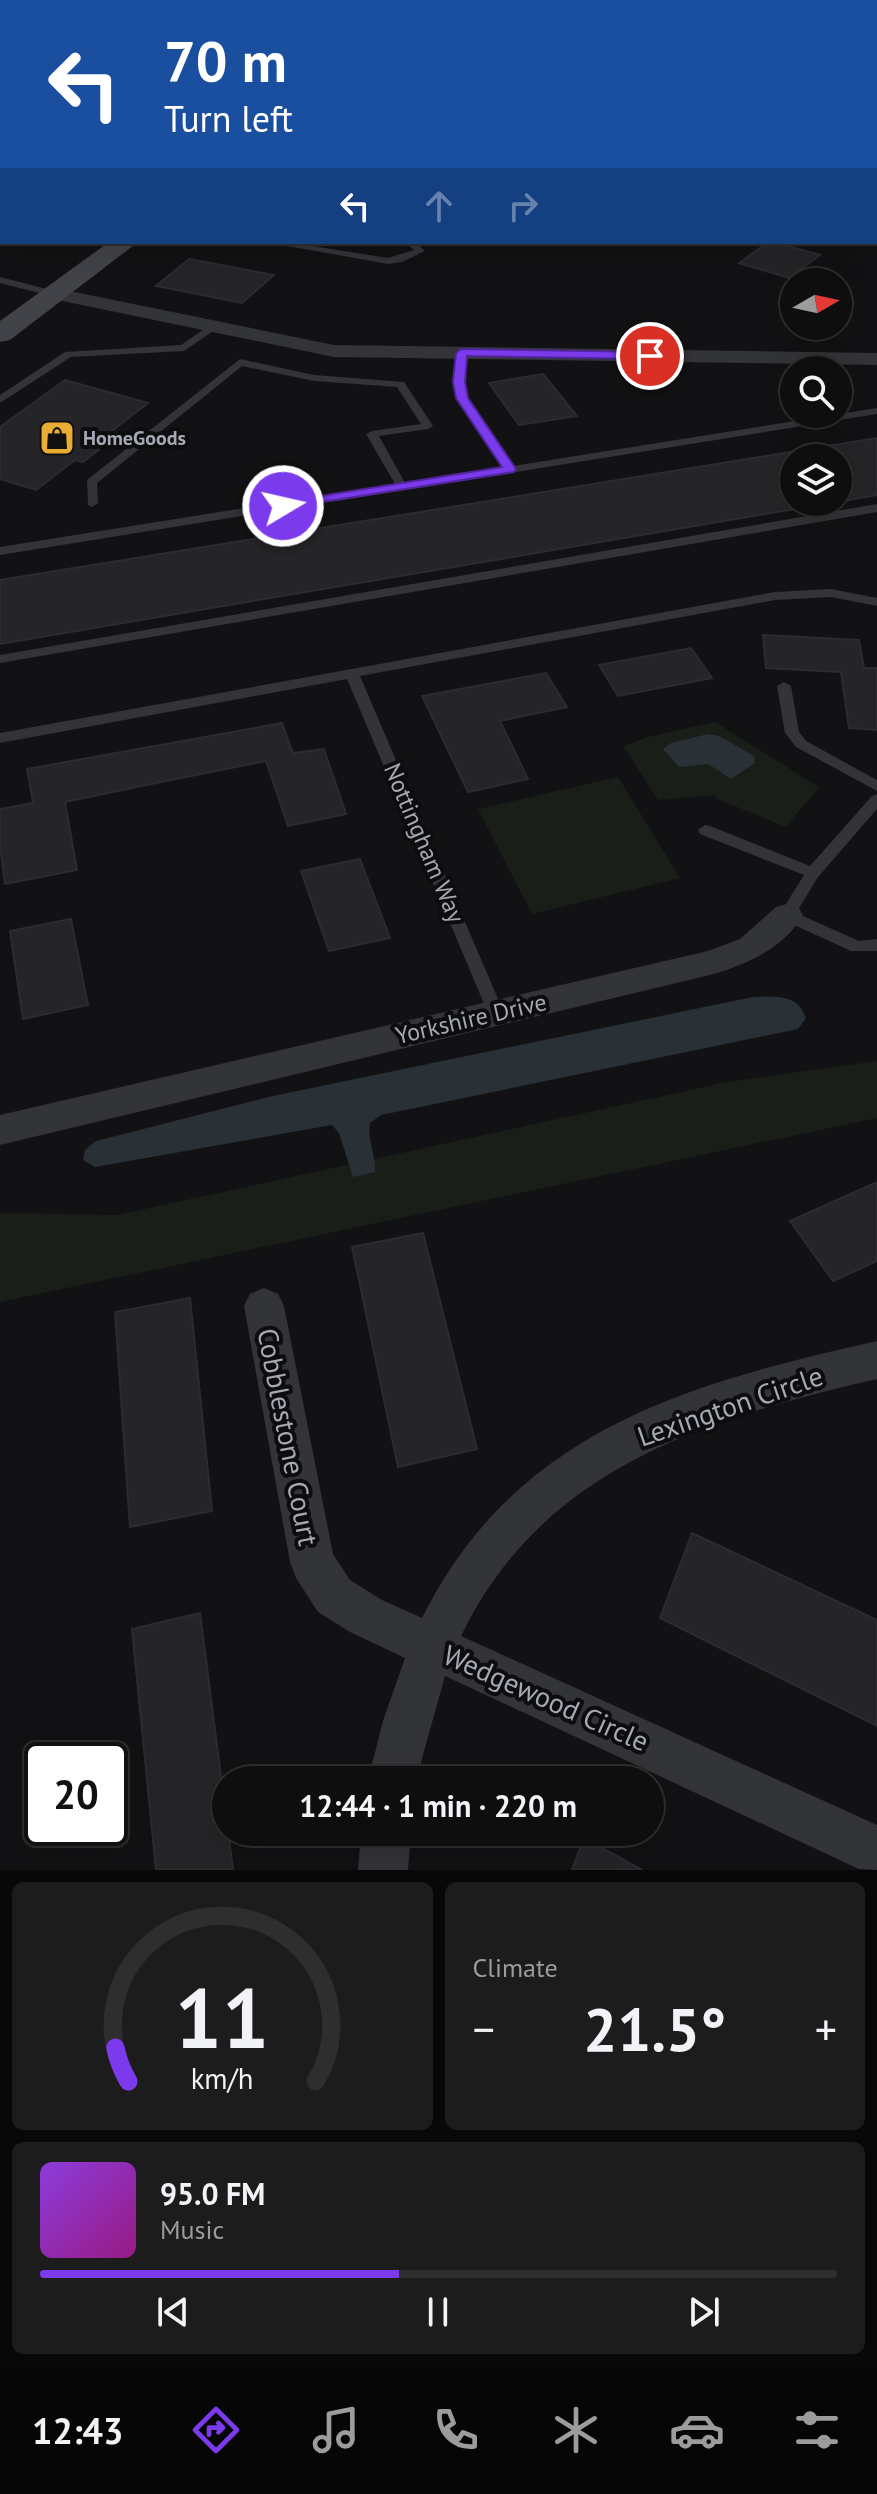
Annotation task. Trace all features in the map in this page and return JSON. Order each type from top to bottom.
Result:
[{"type":"street","points":[[0,334],[122,244]]},
{"type":"street","points":[[55,294],[334,351],[877,359]]},
{"type":"street","name":"Yorkshire Drive","points":[[0,1130],[726,958],[751,947],[787,915]]},
{"type":"street","name":"Cobblestone Court","points":[[264,1306],[312,1562],[334,1596],[366,1616],[432,1646]]},
{"type":"street","name":"Lexington Circle","points":[[395,1766],[403,1729],[432,1646],[452,1606],[485,1554],[527,1511],[572,1473],[625,1441],[678,1418],[877,1360]]},
{"type":"street","name":"Wedgewood Circle","points":[[432,1646],[877,1851]]},
{"type":"street","points":[[383,1870],[385,1846]]},
{"type":"lane","points":[[283,244],[392,261],[420,251],[412,244]]},
{"type":"lane","points":[[323,250],[329,244]]},
{"type":"lane","points":[[0,280],[55,294]]},
{"type":"lane","points":[[0,400],[69,354],[184,348],[214,327]]},
{"type":"lane","points":[[461,353],[459,382],[462,398],[510,469]]},
{"type":"lane","points":[[92,503],[91,482],[240,362],[314,378],[400,384],[428,426],[372,434],[402,487]]},
{"type":"lane","points":[[0,551],[877,411]]},
{"type":"lane","points":[[0,659],[877,508]]},
{"type":"lane","points":[[0,738],[775,596],[831,593],[877,602]]},
{"type":"lane","name":"Nottingham Way","points":[[352,674],[496,1013]]},
{"type":"lane","points":[[784,686],[792,733],[801,744],[877,786]]},
{"type":"lane","name":"Yorkshire Drive","points":[[787,915],[813,873],[877,799]]},
{"type":"lane","points":[[705,830],[813,873]]},
{"type":"lane","points":[[787,915],[857,947],[877,945]]},
{"type":"shaded area","points":[[715,722],[819,787],[786,827],[715,798],[715,795],[658,800],[623,746]]},
{"type":"shaded area","points":[[708,734],[719,736],[754,756],[755,763],[731,779],[708,764],[679,767],[663,749],[671,743]]},
{"type":"shaded area","points":[[618,777],[680,878],[532,914],[478,809]]},
{"type":"shaded area","points":[[753,997],[792,1000],[806,1018],[798,1029],[381,1115],[370,1123],[375,1172],[353,1177],[339,1133],[332,1125],[95,1167],[83,1160],[85,1150],[96,1141],[273,1096]]},
{"type":"shaded area","points":[[877,1061],[877,1118],[0,1302],[0,1213],[117,1215],[727,1082]]},
{"type":"building","points":[[765,244],[781,244],[820,255],[802,268],[780,268],[780,275],[739,263]]},
{"type":"building","points":[[189,259],[274,275],[242,303],[156,286]]},
{"type":"building","points":[[543,374],[577,416],[519,425],[489,383]]},
{"type":"building","name":"HomeGoods","points":[[65,380],[148,403],[112,431],[120,433],[83,462],[75,460],[36,490],[0,479],[0,427]]},
{"type":"building","points":[[877,438],[877,495],[852,499],[852,444],[840,444]]},
{"type":"building","points":[[780,454],[780,512],[0,644],[0,580]]},
{"type":"building","points":[[763,635],[859,640],[864,668],[877,668],[877,730],[849,728],[841,672],[766,668]]},
{"type":"building","points":[[691,648],[712,678],[618,696],[599,665]]},
{"type":"building","points":[[546,673],[567,707],[500,721],[528,779],[468,792],[422,696]]},
{"type":"building","points":[[282,723],[293,753],[324,749],[346,814],[288,826],[266,761],[156,783],[65,802],[77,870],[5,884],[0,809],[33,803],[27,769]]},
{"type":"building","points":[[360,859],[390,938],[329,951],[301,871]]},
{"type":"building","points":[[71,919],[88,1005],[23,1019],[10,931]]},
{"type":"building","points":[[877,1182],[877,1261],[833,1281],[790,1221]]},
{"type":"building","points":[[423,1233],[477,1449],[398,1467],[352,1247]]},
{"type":"building","points":[[190,1298],[212,1511],[130,1527],[115,1312]]},
{"type":"building","points":[[692,1533],[877,1620],[877,1726],[660,1618]]},
{"type":"building","points":[[200,1613],[220,1766],[212,1766],[212,1846],[230,1846],[233,1870],[156,1870],[132,1629]]},
{"type":"building","points":[[581,1846],[598,1846],[642,1870],[572,1870]]},
{"type":"place","name":"HomeGoods","points":[[57,438]]},
{"type":"route","points":[[283,506],[510,469],[462,398],[459,382],[461,353],[650,356]]}]
